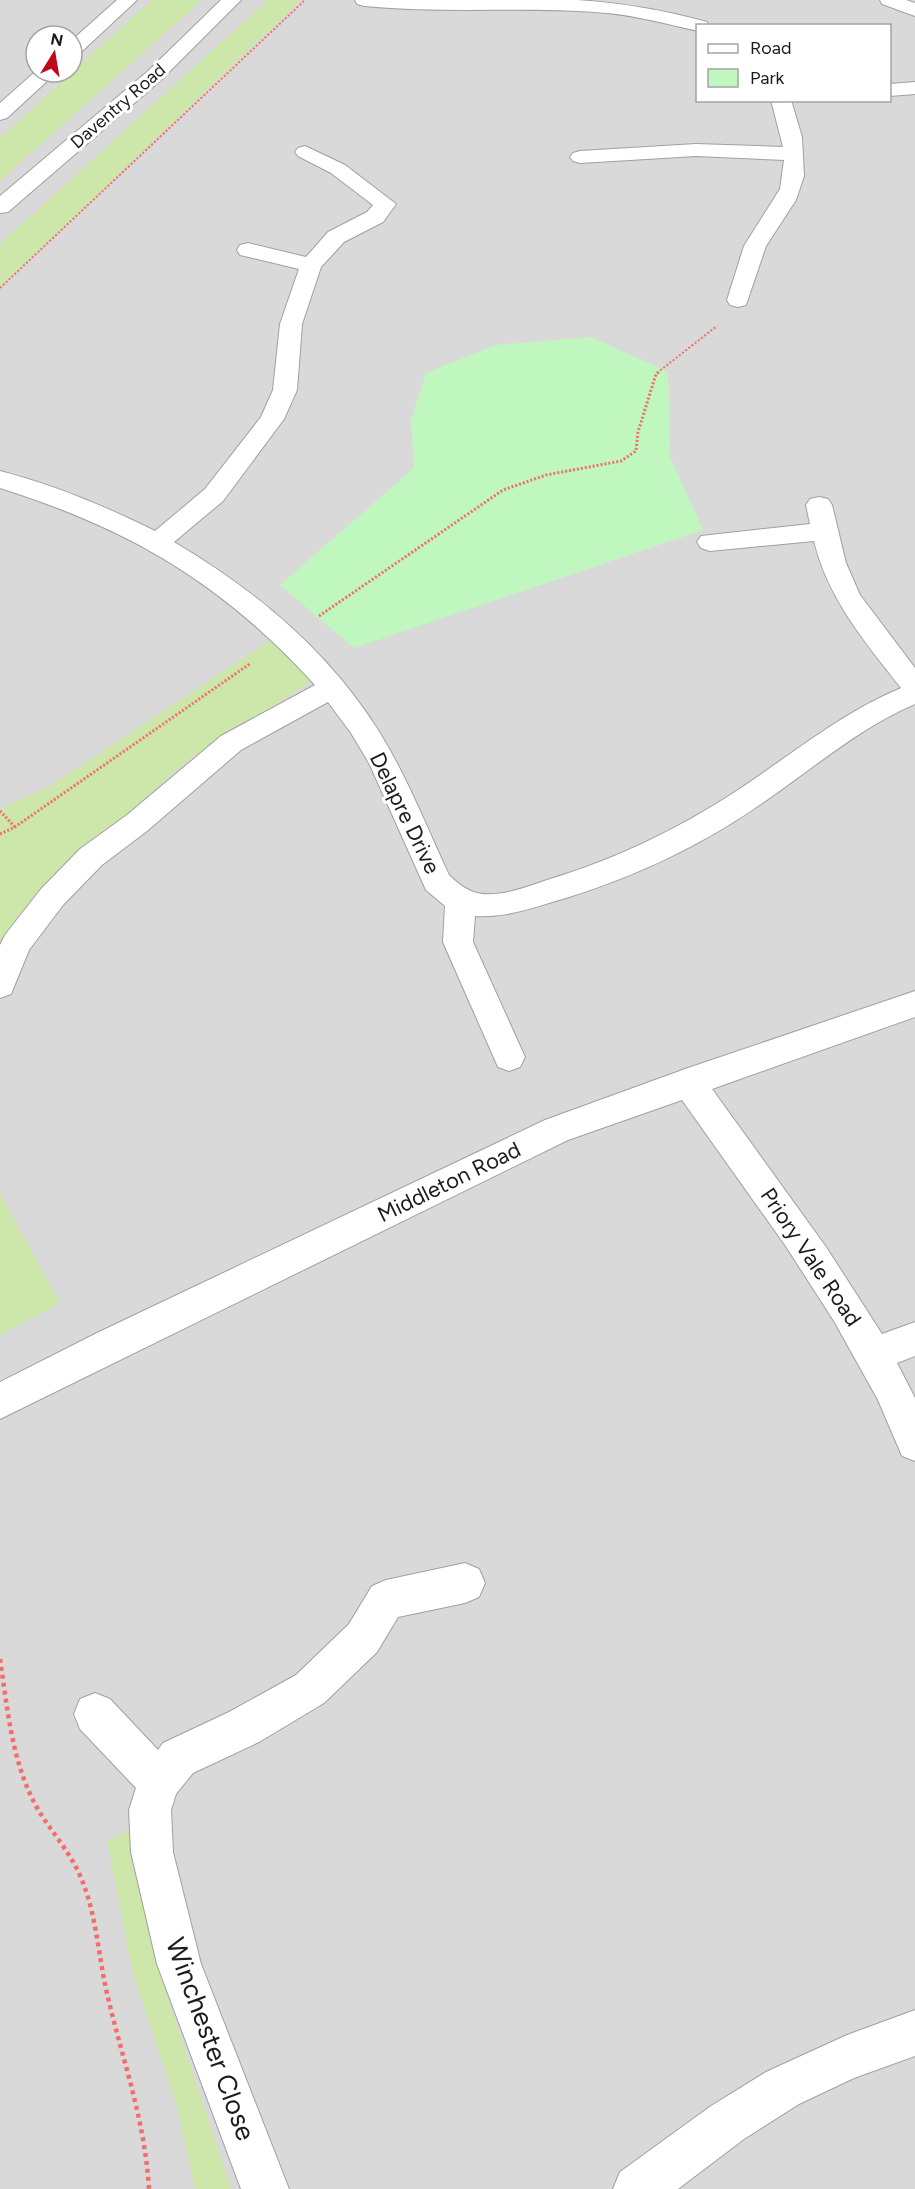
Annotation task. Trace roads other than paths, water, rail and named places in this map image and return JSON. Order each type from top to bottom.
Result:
[{"type":"street","points":[[84,39],[128,0]]},
{"type":"street","name":"Daventry Road","points":[[0,207],[154,76],[232,0]]},
{"type":"street","points":[[364,0],[427,6],[600,1],[665,4],[697,24]]},
{"type":"street","points":[[889,0],[915,10]]},
{"type":"street","points":[[0,114],[34,84]]},
{"type":"street","points":[[891,90],[915,88]]},
{"type":"street","points":[[738,300],[753,249],[790,190],[794,154],[787,116],[781,102]]},
{"type":"street","points":[[580,157],[696,150],[794,154]]},
{"type":"street","points":[[158,542],[214,495],[230,477],[276,412],[285,390],[288,374],[291,324],[311,265],[336,237],[375,217],[385,204],[338,169],[304,152]]},
{"type":"street","points":[[248,250],[311,265]]},
{"type":"street","name":"Delapre Drive","points":[[0,479],[81,505],[158,542],[254,607],[288,638],[333,687],[362,727],[384,767],[437,882],[447,893],[460,901]]},
{"type":"street","points":[[819,505],[840,581],[854,608],[915,687]]},
{"type":"street","points":[[710,542],[825,531]]},
{"type":"street","points":[[0,985],[16,944],[52,897],[91,857],[137,823],[231,743],[333,687]]},
{"type":"street","points":[[509,1057],[458,942],[460,901],[478,905],[496,905],[516,901],[579,882],[667,847],[748,798],[856,720],[884,705],[915,693]]},
{"type":"street","name":"Middleton Road","points":[[0,1401],[112,1344],[557,1130],[915,1004]]},
{"type":"street","name":"Priory Vale Road","points":[[688,1082],[743,1156],[826,1277],[873,1353],[915,1443]]},
{"type":"street","points":[[873,1353],[915,1339]]},
{"type":"street","name":"Winchester Close","points":[[265,2189],[179,1964],[152,1852],[150,1810],[159,1782],[178,1758],[244,1727],[310,1689],[363,1638],[386,1600],[465,1584]]},
{"type":"street","points":[[95,1714],[159,1782]]},
{"type":"street","points":[[637,2189],[740,2114],[792,2082],[854,2054],[915,2033]]}]
